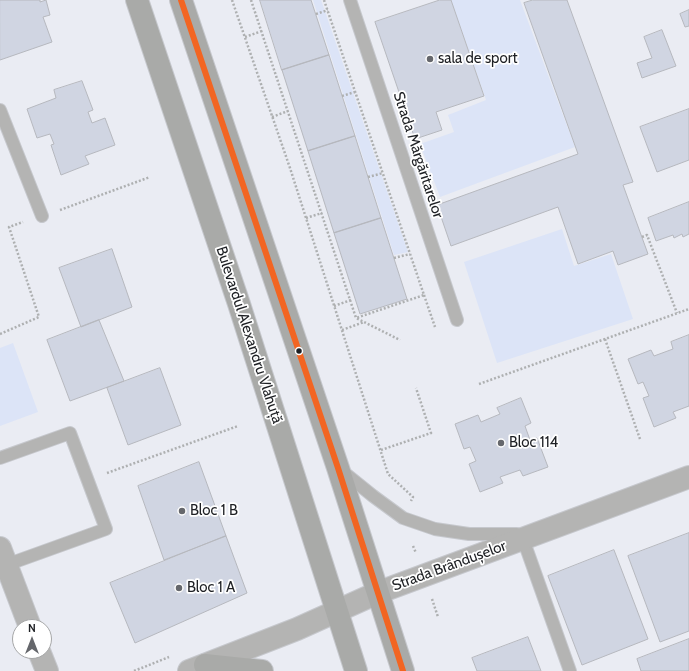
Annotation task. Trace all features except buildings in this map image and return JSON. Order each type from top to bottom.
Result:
[{"type":"main road","name":"Bulevardul Alexandru Vlahuță","points":[[137,0],[240,304],[356,671]]},
{"type":"main road","points":[[181,0],[338,468],[403,671]]},
{"type":"main road","points":[[197,668],[262,671]]},
{"type":"street","name":"Strada Brândușelor","points":[[197,668],[338,612],[377,593],[689,477]]},
{"type":"street","points":[[3,556],[27,619]]},
{"type":"street","points":[[42,659],[46,671]]},
{"type":"lane","name":"Strada Mărgăritarelor","points":[[350,0],[457,320]]},
{"type":"lane","points":[[0,110],[42,216]]},
{"type":"lane","points":[[0,458],[70,433],[106,529],[3,556]]},
{"type":"lane","points":[[338,468],[403,518],[435,529],[469,534],[531,536],[570,671]]},
{"type":"path","points":[[232,0],[306,218],[388,474],[412,497]]},
{"type":"path","points":[[251,0],[356,318]]},
{"type":"path","points":[[324,0],[435,327]]},
{"type":"path","points":[[316,14],[328,10]]},
{"type":"path","points":[[245,37],[262,31]]},
{"type":"path","points":[[342,96],[355,92]]},
{"type":"path","points":[[272,117],[288,111]]},
{"type":"path","points":[[368,177],[383,173]]},
{"type":"path","points":[[0,334],[39,317],[10,227],[150,177]]},
{"type":"path","points":[[306,218],[322,213]]},
{"type":"path","points":[[642,237],[647,235],[677,313]]},
{"type":"path","points":[[394,258],[410,254]]},
{"type":"path","points":[[356,318],[424,295]]},
{"type":"path","points":[[334,306],[351,300]]},
{"type":"path","points":[[479,384],[689,309]]},
{"type":"path","points":[[356,318],[400,340]]},
{"type":"path","points":[[342,330],[365,322]]},
{"type":"path","points":[[606,339],[640,439]]},
{"type":"path","points":[[381,450],[431,433],[416,388]]},
{"type":"path","points":[[88,480],[238,426]]},
{"type":"shaded area","points":[[313,0],[321,0],[408,252],[394,255]]},
{"type":"shaded area","points":[[451,0],[520,0],[575,147],[440,197],[420,144],[454,132],[448,115],[486,100]]},
{"type":"shaded area","points":[[562,229],[574,266],[611,254],[633,319],[497,363],[464,262]]},
{"type":"shaded area","points":[[13,343],[38,412],[0,426],[0,348]]},
{"type":"transit line","points":[[181,0],[338,468],[403,671]]},
{"type":"place","name":"sala de sport","points":[[430,59]]},
{"type":"place","name":"Bloc 114","points":[[501,443]]},
{"type":"place","name":"Bloc 1 B","points":[[182,511]]},
{"type":"place","name":"Bloc 1 A","points":[[179,588]]}]
